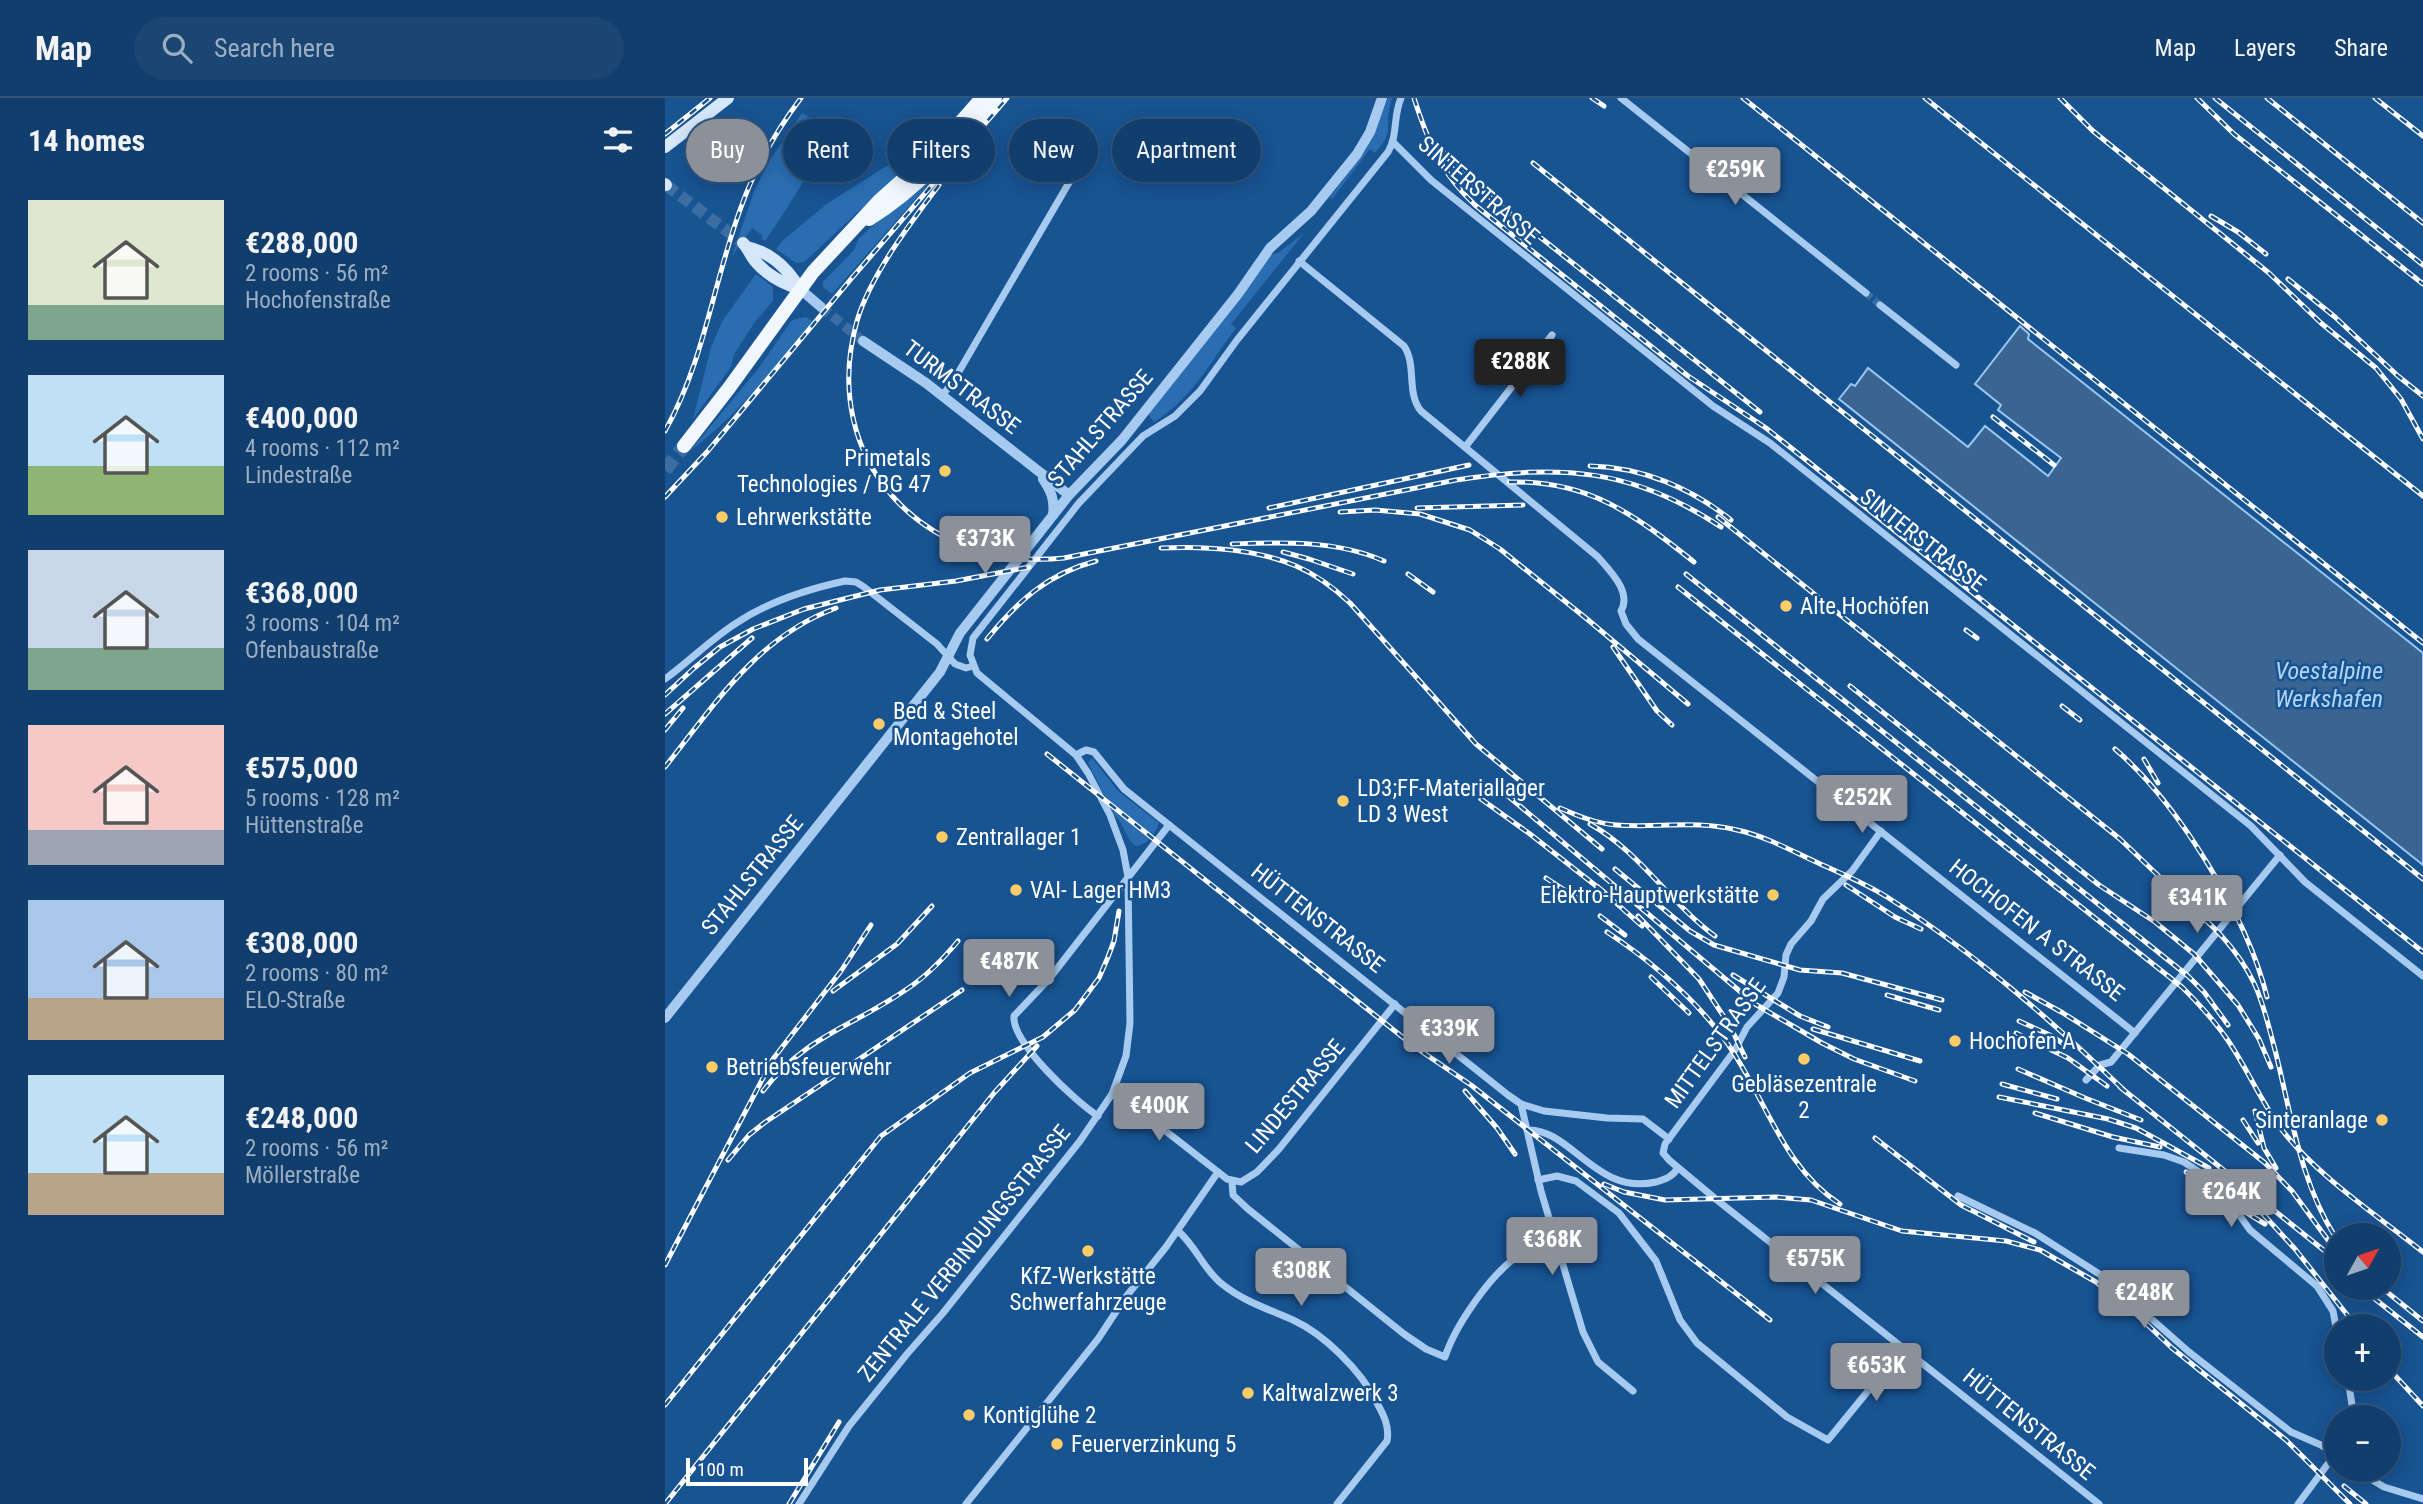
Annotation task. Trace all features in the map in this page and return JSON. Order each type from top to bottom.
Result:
[{"type":"main road","points":[[665,147],[728,98]]},
{"type":"main road","points":[[684,446],[828,255],[879,201],[939,148],[982,98]]},
{"type":"main road","points":[[856,228],[885,209],[932,168],[995,98]]},
{"type":"main road","points":[[745,245],[762,251],[788,271],[800,289]]},
{"type":"street","name":"STAHLSTRASSE","points":[[665,1018],[940,672],[960,633],[1069,495],[1122,440],[1238,294],[1270,248],[1311,211],[1357,154],[1370,132],[1382,98]]},
{"type":"street","points":[[665,680],[717,637],[754,612],[780,600],[845,581],[856,582],[864,587],[937,644],[960,667],[973,666],[971,647],[977,631],[1079,503],[1143,436],[1175,416],[1190,402],[1388,152],[1393,142],[1396,111],[1401,98]]},
{"type":"street","points":[[1621,98],[1866,293]]},
{"type":"street","name":"SINTERSTRASSE","points":[[1393,142],[1423,174],[1713,406],[1790,459],[2251,826],[2312,888],[2423,976]]},
{"type":"street","points":[[942,396],[954,380],[1069,182]]},
{"type":"street","name":"HOCHOFEN A STRASSE","points":[[1299,261],[1404,346],[1409,354],[1416,405],[1598,557],[1611,571],[1624,598],[1625,606],[1621,611],[1626,624],[1638,639],[2135,1033]]},
{"type":"street","points":[[800,289],[821,307]]},
{"type":"street","points":[[1880,304],[1956,365]]},
{"type":"street","points":[[1466,446],[1552,335]]},
{"type":"street","name":"TURMSTRASSE","points":[[863,341],[942,396],[1069,495]]},
{"type":"street","name":"TURMSTRASSE","points":[[1035,468],[1051,490],[1053,515]]},
{"type":"street","points":[[1069,495],[1079,503]]},
{"type":"street","name":"ZENTRALE VERBINDUNGSSTRASSE","points":[[799,1504],[849,1426],[1072,1153],[1112,1094],[1123,1068],[1129,1041],[1128,877],[1123,850],[1110,815],[1076,755],[983,680],[973,666]]},
{"type":"street","name":"HÜTTENSTRASSE","points":[[1076,755],[1086,750],[1094,752],[1117,782],[1169,825],[1521,1104]]},
{"type":"street","points":[[1098,1115],[1074,1099],[1039,1062],[1016,1031],[1014,1016],[1049,979],[1169,825]]},
{"type":"street","name":"MITTELSTRASSE","points":[[1669,1139],[1729,1058],[1747,1027],[1778,993],[1791,944],[1811,921],[1823,899],[1852,871],[1881,831]]},
{"type":"street","points":[[2086,1080],[2100,1065],[2111,1062],[2280,855]]},
{"type":"street","name":"LINDESTRASSE","points":[[1232,1182],[1247,1180],[1268,1162],[1395,1004]]},
{"type":"street","points":[[1112,1094],[1144,1114],[1232,1182],[1233,1195],[1248,1209],[1416,1342],[1445,1357],[1456,1328],[1506,1266],[1521,1254],[1556,1240]]},
{"type":"street","points":[[1527,1130],[1546,1133],[1594,1167],[1625,1183],[1640,1184],[1664,1180],[1672,1176],[1678,1168],[1663,1153],[1669,1139],[1643,1119],[1567,1114],[1521,1104],[1538,1180],[1583,1332],[1595,1359],[1633,1391]]},
{"type":"street","points":[[2119,1148],[2164,1154],[2184,1162],[2217,1184],[2249,1230],[2317,1286],[2334,1314]]},
{"type":"street","name":"HÜTTENSTRASSE","points":[[1678,1168],[2099,1504]]},
{"type":"street","points":[[966,1504],[1091,1347],[1125,1298],[1178,1231],[1218,1172]]},
{"type":"street","points":[[1538,1180],[1557,1176],[1576,1181],[1619,1213],[1656,1261],[1680,1320],[1697,1343],[1787,1417],[1828,1440],[1903,1348]]},
{"type":"street","points":[[1958,1196],[2035,1233],[2095,1271],[2139,1306],[2189,1352],[2291,1432],[2324,1447]]},
{"type":"street","points":[[1178,1231],[1221,1284],[1262,1308],[1306,1327],[1352,1365],[1371,1391],[1386,1421],[1389,1432],[1387,1441],[1337,1504]]},
{"type":"street","points":[[2298,1504],[2324,1470]]},
{"type":"street","points":[[2377,1482],[2391,1490],[2423,1499]]},
{"type":"shaded area","points":[[1388,98],[1392,98],[1385,140],[1375,153],[1370,149],[1332,199],[1330,197],[1366,150]]},
{"type":"shaded area","points":[[802,113],[812,119],[798,119]]},
{"type":"shaded area","points":[[783,141],[783,182],[803,182],[765,241],[762,235],[752,228],[732,256],[755,189],[759,182],[769,182],[770,160]]},
{"type":"shaded area","points":[[887,166],[887,182],[894,182],[804,262],[796,263],[776,249],[828,203],[861,182],[873,182],[873,175]]},
{"type":"shaded area","points":[[923,182],[930,182],[832,294],[823,287],[823,282],[854,250],[859,238]]},
{"type":"shaded area","points":[[1304,233],[1231,324],[1236,328],[1190,391],[1154,422],[1148,414],[1271,255],[1278,253]]},
{"type":"shaded area","points":[[756,274],[773,287],[773,301],[755,322],[734,354],[731,367],[693,419],[711,347],[723,320]]},
{"type":"shaded area","points":[[806,317],[812,321],[770,373],[724,422],[690,451],[758,369],[792,320]]},
{"type":"shaded area","points":[[1092,758],[1118,791],[1159,823],[1144,843],[1136,846],[1132,843],[1115,816],[1088,763]]},
{"type":"water","name":"Voestalpine Werkshafen","points":[[2020,326],[2029,334],[2028,339],[2423,653],[2423,865],[1839,399],[1851,384],[1855,386],[1868,368],[1968,447],[1985,426],[2048,476],[2061,458],[1998,410],[2001,405],[1975,384]]},
{"type":"tunnel","points":[[666,185],[743,243]]},
{"type":"tunnel","points":[[1866,293],[1880,305]]},
{"type":"tunnel","points":[[821,307],[863,341]]},
{"type":"tunnel","points":[[665,470],[684,446]]},
{"type":"railway","points":[[665,134],[710,98]]},
{"type":"railway","points":[[665,431],[699,350],[731,238],[752,180],[766,151],[801,98]]},
{"type":"railway","points":[[665,497],[707,452],[1007,98]]},
{"type":"railway","points":[[1414,98],[1444,169],[1475,205],[1688,376],[1766,428],[2423,952]]},
{"type":"railway","points":[[1592,98],[1604,106]]},
{"type":"railway","points":[[1743,98],[2423,643]]},
{"type":"railway","points":[[1925,98],[2423,496]]},
{"type":"railway","points":[[2060,98],[2093,131],[2269,273],[2321,323],[2376,368],[2401,399],[2423,439]]},
{"type":"railway","points":[[2197,98],[2234,134],[2423,284]]},
{"type":"railway","points":[[2215,98],[2423,265]]},
{"type":"railway","points":[[2267,98],[2423,223]]},
{"type":"railway","points":[[2375,98],[2423,136]]},
{"type":"railway","points":[[1441,150],[1467,179],[1760,412]]},
{"type":"railway","points":[[1533,163],[2423,879]]},
{"type":"railway","points":[[939,185],[892,250],[871,286],[857,321],[849,372],[853,419],[868,461],[893,497],[927,526],[967,547],[1013,558],[1064,558],[1456,480],[1529,472],[1594,475],[1625,482],[1688,507],[1721,527]]},
{"type":"railway","points":[[2211,216],[2238,232],[2266,254]]},
{"type":"railway","points":[[2288,279],[2423,396]]},
{"type":"railway","points":[[1993,417],[2054,465]]},
{"type":"railway","points":[[1269,508],[1469,465]]},
{"type":"railway","points":[[1590,466],[1628,470],[1665,481],[1699,498],[1731,520]]},
{"type":"railway","points":[[1509,482],[1537,483],[1587,494],[1631,516],[1694,562]]},
{"type":"railway","points":[[1417,508],[1523,505]]},
{"type":"railway","points":[[1340,512],[1375,510],[1420,514],[1470,530],[1500,549],[1688,704]]},
{"type":"railway","points":[[1718,517],[2120,839],[2188,904]]},
{"type":"railway","points":[[1232,544],[1290,543],[1328,546],[1366,554],[1384,561]]},
{"type":"railway","points":[[1161,548],[1212,548],[1247,552],[1296,566],[1325,582],[1350,603],[1476,744],[1602,849]]},
{"type":"railway","points":[[1283,552],[1353,574]]},
{"type":"railway","points":[[987,639],[1022,601],[1048,581],[1096,561]]},
{"type":"railway","points":[[665,695],[720,647],[753,629],[804,609],[880,590],[956,581],[1029,567]]},
{"type":"railway","points":[[1408,574],[1433,592]]},
{"type":"railway","points":[[1686,574],[2188,976],[2204,992],[2228,1025]]},
{"type":"railway","points":[[1678,587],[2182,987],[2222,1032],[2274,1119],[2296,1147],[2330,1179],[2423,1252]]},
{"type":"railway","points":[[665,767],[720,697],[760,654],[783,636],[836,608]]},
{"type":"railway","points":[[1966,630],[1977,638]]},
{"type":"railway","points":[[665,714],[752,638]]},
{"type":"railway","points":[[1613,647],[1657,711],[1672,725]]},
{"type":"railway","points":[[1850,686],[2099,885],[2155,922],[2194,954],[2238,1005],[2259,1039],[2271,1067]]},
{"type":"railway","points":[[2062,706],[2080,720]]},
{"type":"railway","points":[[665,730],[683,708]]},
{"type":"railway","points":[[2115,749],[2163,799],[2207,863],[2244,932],[2267,997]]},
{"type":"railway","points":[[1047,754],[1415,1047],[1471,1085],[1770,1320]]},
{"type":"railway","points":[[2144,759],[2158,783]]},
{"type":"railway","points":[[1495,785],[1755,1004],[1854,1059],[1915,1081]]},
{"type":"railway","points":[[1481,799],[1605,893]]},
{"type":"railway","points":[[1560,808],[1587,819],[1616,825],[1707,825],[1737,830],[1777,844],[1861,883],[1919,918],[1981,964],[2070,1039],[2126,1092]]},
{"type":"railway","points":[[1590,824],[1624,849],[1698,923],[1715,936]]},
{"type":"railway","points":[[1615,869],[1690,931],[1714,945],[1800,970],[1842,973],[1942,1000]]},
{"type":"railway","points":[[1546,878],[1580,900]]},
{"type":"railway","points":[[1846,885],[1895,917],[1921,929]]},
{"type":"railway","points":[[1598,887],[1642,926]]},
{"type":"railway","points":[[2181,899],[2222,937],[2240,958],[2254,983],[2261,999],[2305,1171],[2328,1223]]},
{"type":"railway","points":[[833,991],[897,944],[932,906]]},
{"type":"railway","points":[[665,1405],[881,1136],[970,1073],[1043,1037],[1075,1010],[1099,978],[1114,941],[1119,911]]},
{"type":"railway","points":[[1600,916],[1625,935]]},
{"type":"railway","points":[[1638,916],[1699,979],[1730,1026],[1745,1057]]},
{"type":"railway","points":[[665,1265],[773,1059],[841,971],[871,925]]},
{"type":"railway","points":[[1607,932],[1671,981],[1713,1024],[1739,1061],[1788,1150],[1820,1188],[1840,1204]]},
{"type":"railway","points":[[763,1091],[779,1072],[813,1044],[914,984],[958,941]]},
{"type":"railway","points":[[1733,975],[1800,1016],[1828,1027]]},
{"type":"railway","points":[[1651,977],[1689,1013]]},
{"type":"railway","points":[[728,1160],[749,1135],[764,1123],[962,990]]},
{"type":"railway","points":[[2025,992],[2128,1054],[2265,1163],[2292,1191],[2324,1235]]},
{"type":"railway","points":[[1887,995],[1939,1010]]},
{"type":"railway","points":[[2019,1021],[2065,1045]]},
{"type":"railway","points":[[1813,1029],[1920,1061]]},
{"type":"railway","points":[[2016,1033],[2068,1058],[2107,1086]]},
{"type":"railway","points":[[665,1504],[994,1093],[1037,1046]]},
{"type":"railway","points":[[2018,1069],[2141,1120]]},
{"type":"railway","points":[[2002,1084],[2057,1099]]},
{"type":"railway","points":[[2120,1087],[2324,1250]]},
{"type":"railway","points":[[1465,1091],[1515,1154]]},
{"type":"railway","points":[[1999,1097],[2108,1119],[2136,1128],[2209,1168]]},
{"type":"railway","points":[[2255,1111],[2264,1148],[2276,1168]]},
{"type":"railway","points":[[2035,1113],[2113,1137],[2160,1147]]},
{"type":"railway","points":[[2243,1120],[2258,1143]]},
{"type":"railway","points":[[1875,1138],[1961,1205],[2034,1242]]},
{"type":"railway","points":[[2186,1172],[2209,1190],[2265,1224]]},
{"type":"railway","points":[[1604,1184],[1624,1192],[1665,1200],[1776,1197],[1811,1200],[1902,1231],[2006,1241],[2040,1250],[2096,1282],[2135,1313],[2172,1348],[2286,1440],[2350,1504]]},
{"type":"railway","points":[[2253,1203],[2295,1249],[2346,1314]]},
{"type":"railway","points":[[2376,1300],[2423,1337]]},
{"type":"railway","points":[[2397,1300],[2423,1321]]},
{"type":"railway","points":[[2401,1382],[2423,1406]]},
{"type":"railway","points":[[789,1504],[839,1422]]},
{"type":"railway","points":[[2344,1486],[2366,1504]]},
{"type":"place","name":"Primetals Technologies / BG 47","points":[[945,471]]},
{"type":"place","name":"Lehrwerkstätte","points":[[722,517]]},
{"type":"place","name":"Alte Hochöfen","points":[[1786,606]]},
{"type":"place","name":"Bed & Steel Montagehotel","points":[[879,724]]},
{"type":"place","name":"LD3;FF-Materiallager LD 3 West","points":[[1343,801]]},
{"type":"place","name":"Zentrallager 1","points":[[942,837]]},
{"type":"place","name":"VAI- Lager HM3","points":[[1016,890]]},
{"type":"place","name":"Elektro-Hauptwerkstätte","points":[[1773,895]]},
{"type":"place","name":"Hochofen A","points":[[1955,1041]]},
{"type":"place","name":"Gebläsezentrale 2","points":[[1804,1059]]},
{"type":"place","name":"Betriebsfeuerwehr","points":[[712,1067]]},
{"type":"place","name":"Sinteranlage","points":[[2382,1120]]},
{"type":"place","name":"KfZ-Werkstätte Schwerfahrzeuge","points":[[1088,1251]]},
{"type":"place","name":"Kaltwalzwerk 3","points":[[1248,1393]]},
{"type":"place","name":"Kontiglühe 2","points":[[969,1415]]},
{"type":"place","name":"Feuerverzinkung 5","points":[[1057,1444]]}]
